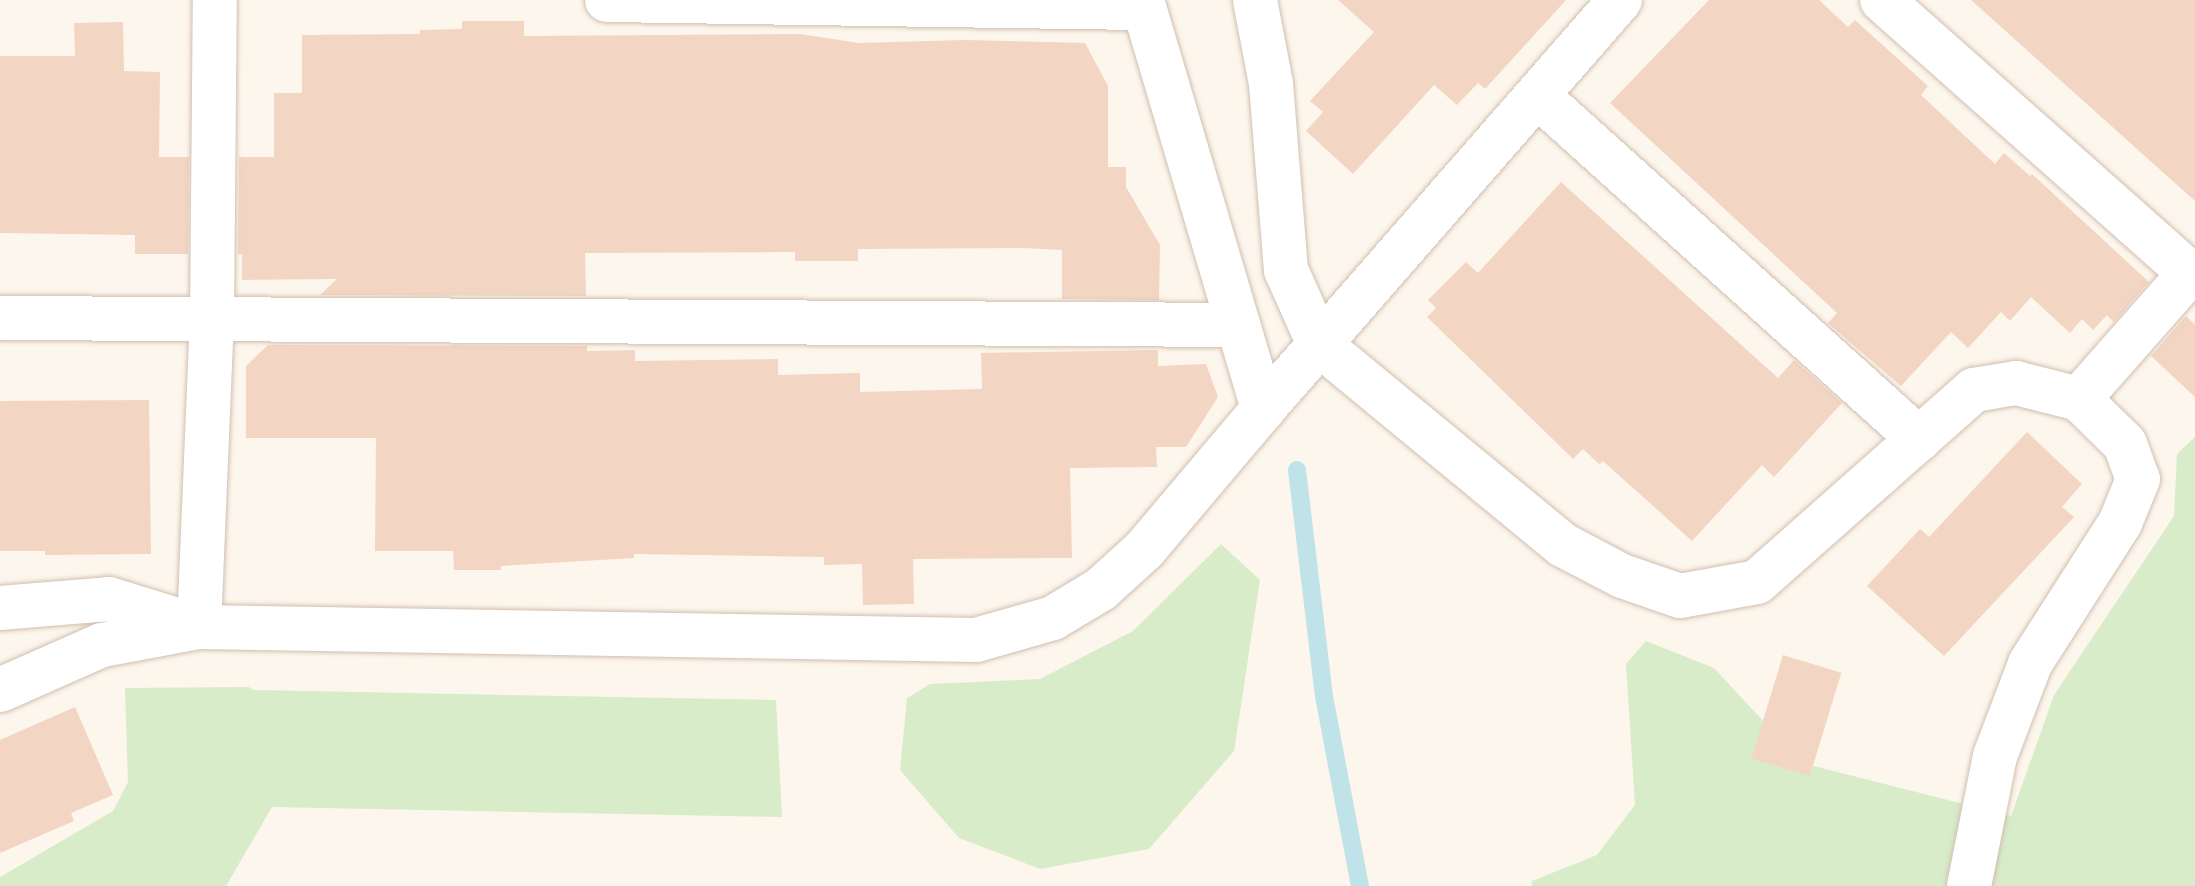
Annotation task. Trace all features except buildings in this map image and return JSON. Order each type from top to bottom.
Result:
[{"type":"street","points":[[199,627],[212,319],[215,0]]},
{"type":"street","points":[[607,0],[1143,4],[1263,409]]},
{"type":"street","points":[[1255,0],[1271,84],[1286,270],[1319,344],[1563,545],[1622,576],[1680,596],[1757,582],[1974,390],[2016,383],[2079,399],[2125,444],[2138,479],[2120,523],[2030,664],[1995,756],[1969,886]]},
{"type":"street","points":[[0,690],[102,645],[199,627],[976,640],[1053,618],[1101,589],[1144,550],[1319,344],[1620,0]]},
{"type":"street","points":[[1882,0],[2192,270],[2079,399]]},
{"type":"street","points":[[1538,96],[1919,439]]},
{"type":"street","points":[[0,318],[1238,325]]},
{"type":"street","points":[[0,608],[109,599],[199,627]]},
{"type":"green space","points":[[2195,437],[2195,886],[1532,886],[1532,881],[1597,855],[1635,805],[1626,664],[1646,641],[1714,668],[1802,763],[2011,816],[2054,695],[2174,516],[2177,454]]},
{"type":"green space","points":[[1221,544],[1260,580],[1234,751],[1149,849],[1040,869],[959,838],[900,770],[907,698],[930,684],[1040,679],[1133,631]]},
{"type":"green space","points":[[249,687],[253,690],[776,700],[782,817],[272,807],[226,886],[0,886],[0,877],[113,811],[128,782],[125,688]]},
{"type":"waterway","points":[[1297,470],[1324,696],[1360,886]]}]
